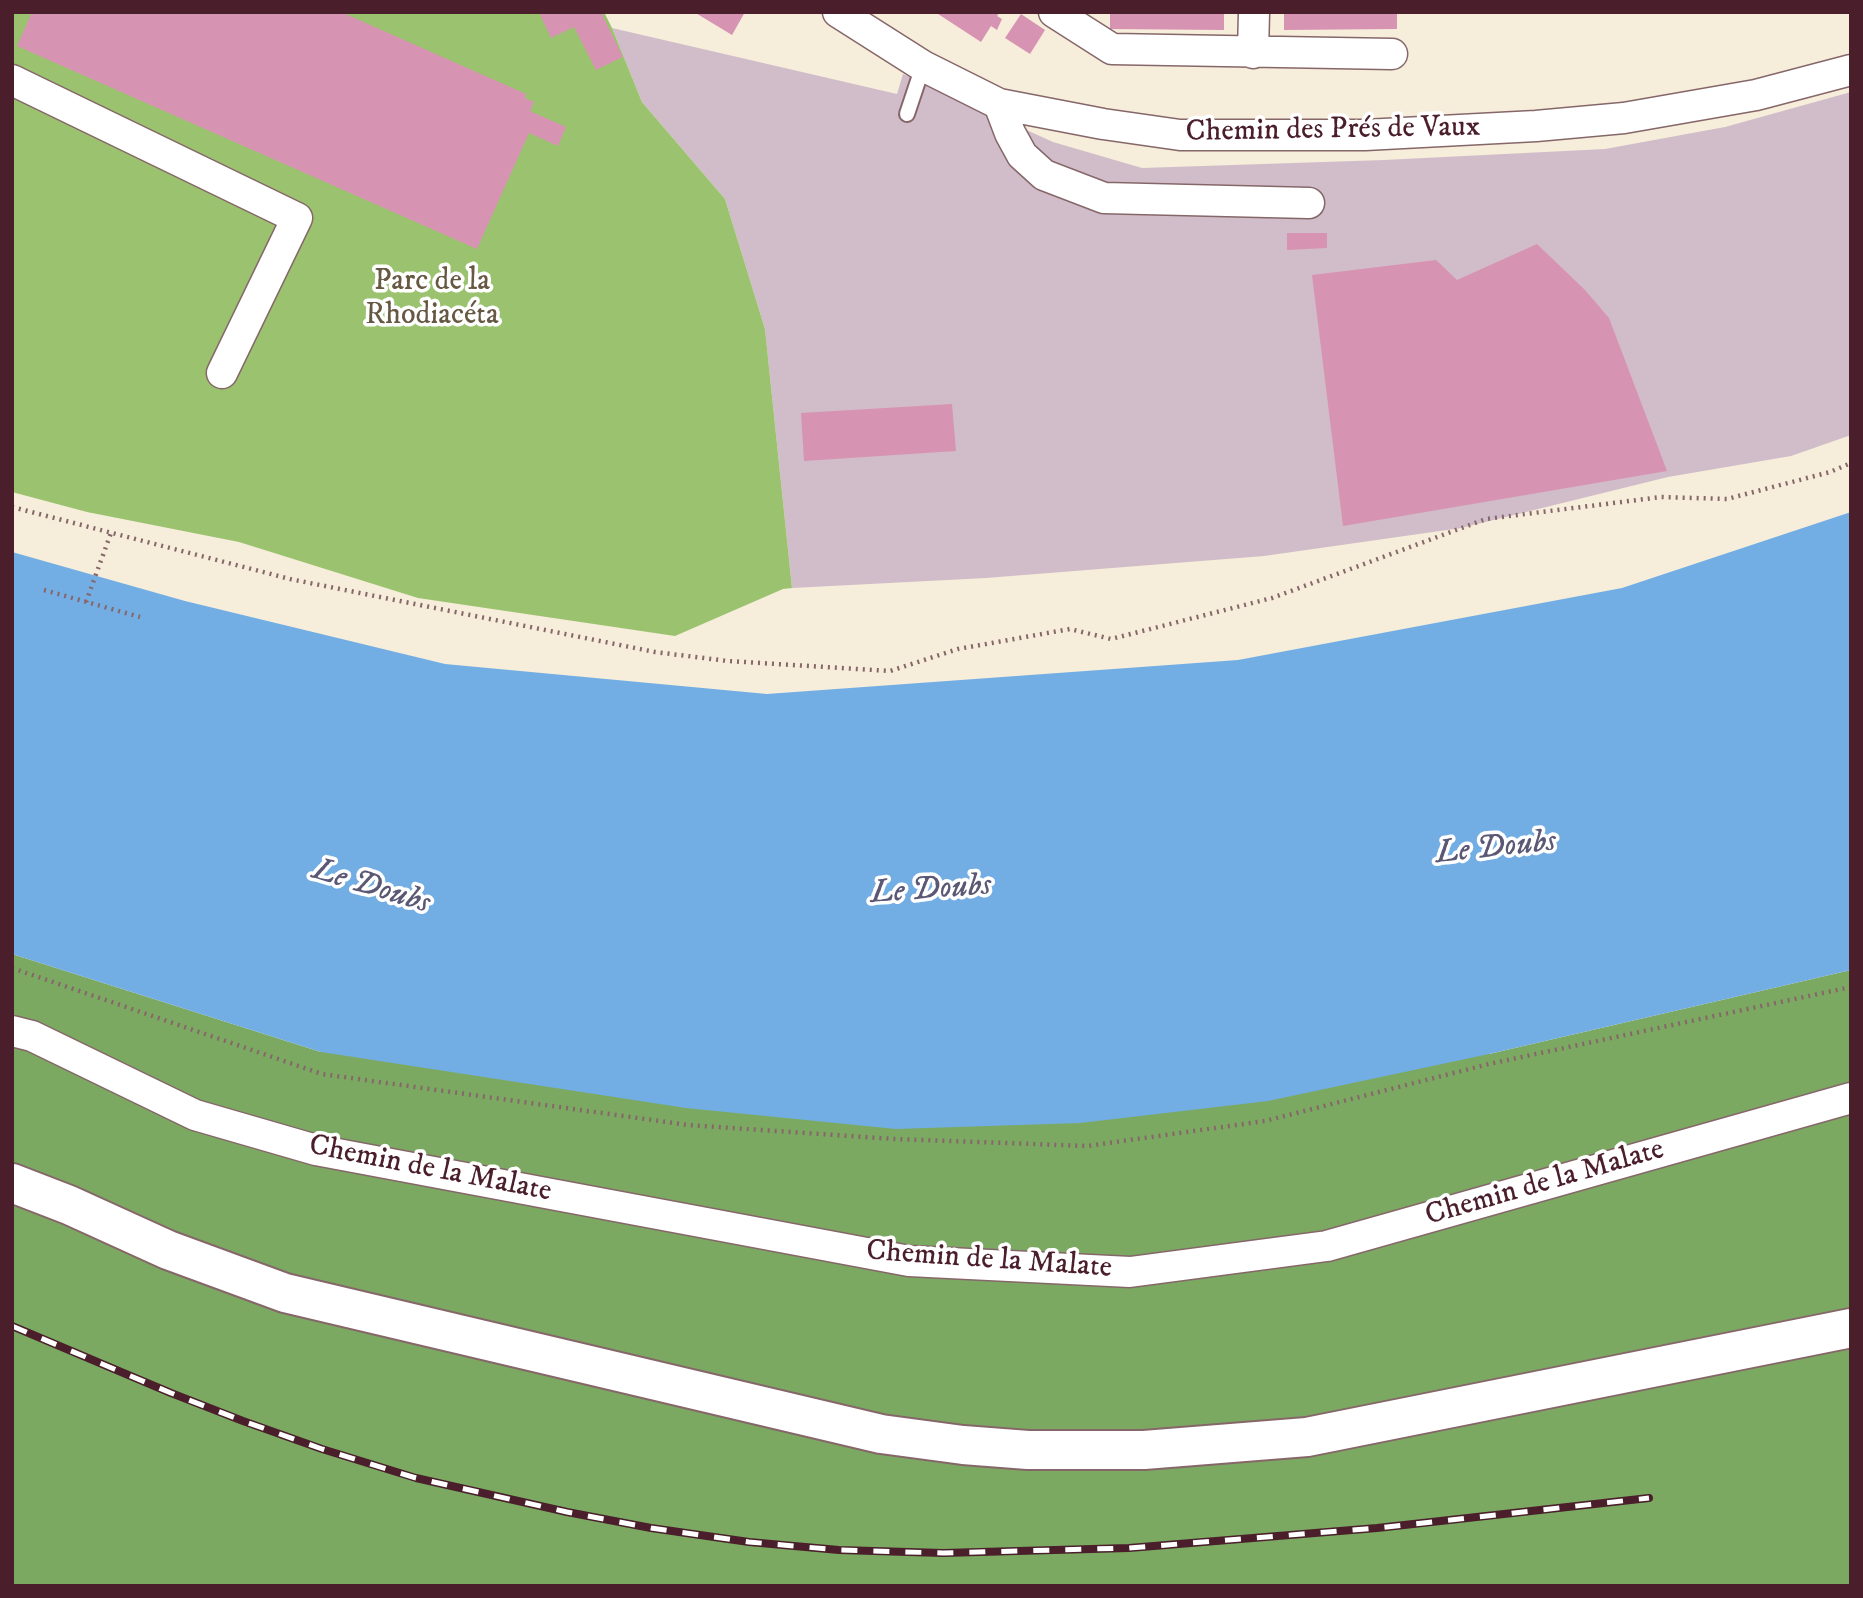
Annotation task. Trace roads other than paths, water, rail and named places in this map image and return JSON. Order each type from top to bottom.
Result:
[{"type":"main road","points":[[12,1183],[69,1205],[168,1250],[285,1293],[881,1434],[963,1445],[1028,1450],[1144,1450],[1307,1437],[1851,1328]]},
{"type":"street","name":"Chemin des Prés de Vaux","points":[[838,12],[923,66],[999,104],[1103,124],[1181,135],[1365,135],[1536,126],[1624,118],[1756,95],[1851,70]]},
{"type":"street","points":[[1054,12],[1112,50],[1392,54]]},
{"type":"street","points":[[1253,52],[1254,12]]},
{"type":"street","points":[[12,80],[297,218],[222,373]]},
{"type":"street","points":[[999,104],[1022,155],[1044,175],[1104,198],[1308,203]]},
{"type":"street","name":"Chemin de la Malate","points":[[12,1031],[32,1036],[195,1115],[316,1150],[909,1261],[1130,1272],[1327,1246],[1851,1098]]},
{"type":"lane","points":[[907,114],[923,66]]},
{"type":"water","name":"Le Doubs","points":[[1851,512],[1851,970],[1489,1054],[1268,1101],[1080,1123],[896,1129],[686,1108],[321,1052],[12,954],[12,552],[185,601],[445,664],[767,694],[1238,660],[1622,588]]},
{"type":"railway","points":[[12,1326],[243,1421],[416,1478],[567,1512],[651,1528],[749,1542],[839,1550],[943,1553],[1129,1548],[1377,1528],[1649,1498]]},
{"type":"park label","name":"Parc de la Rhodiacéta","points":[[432,300]]}]
